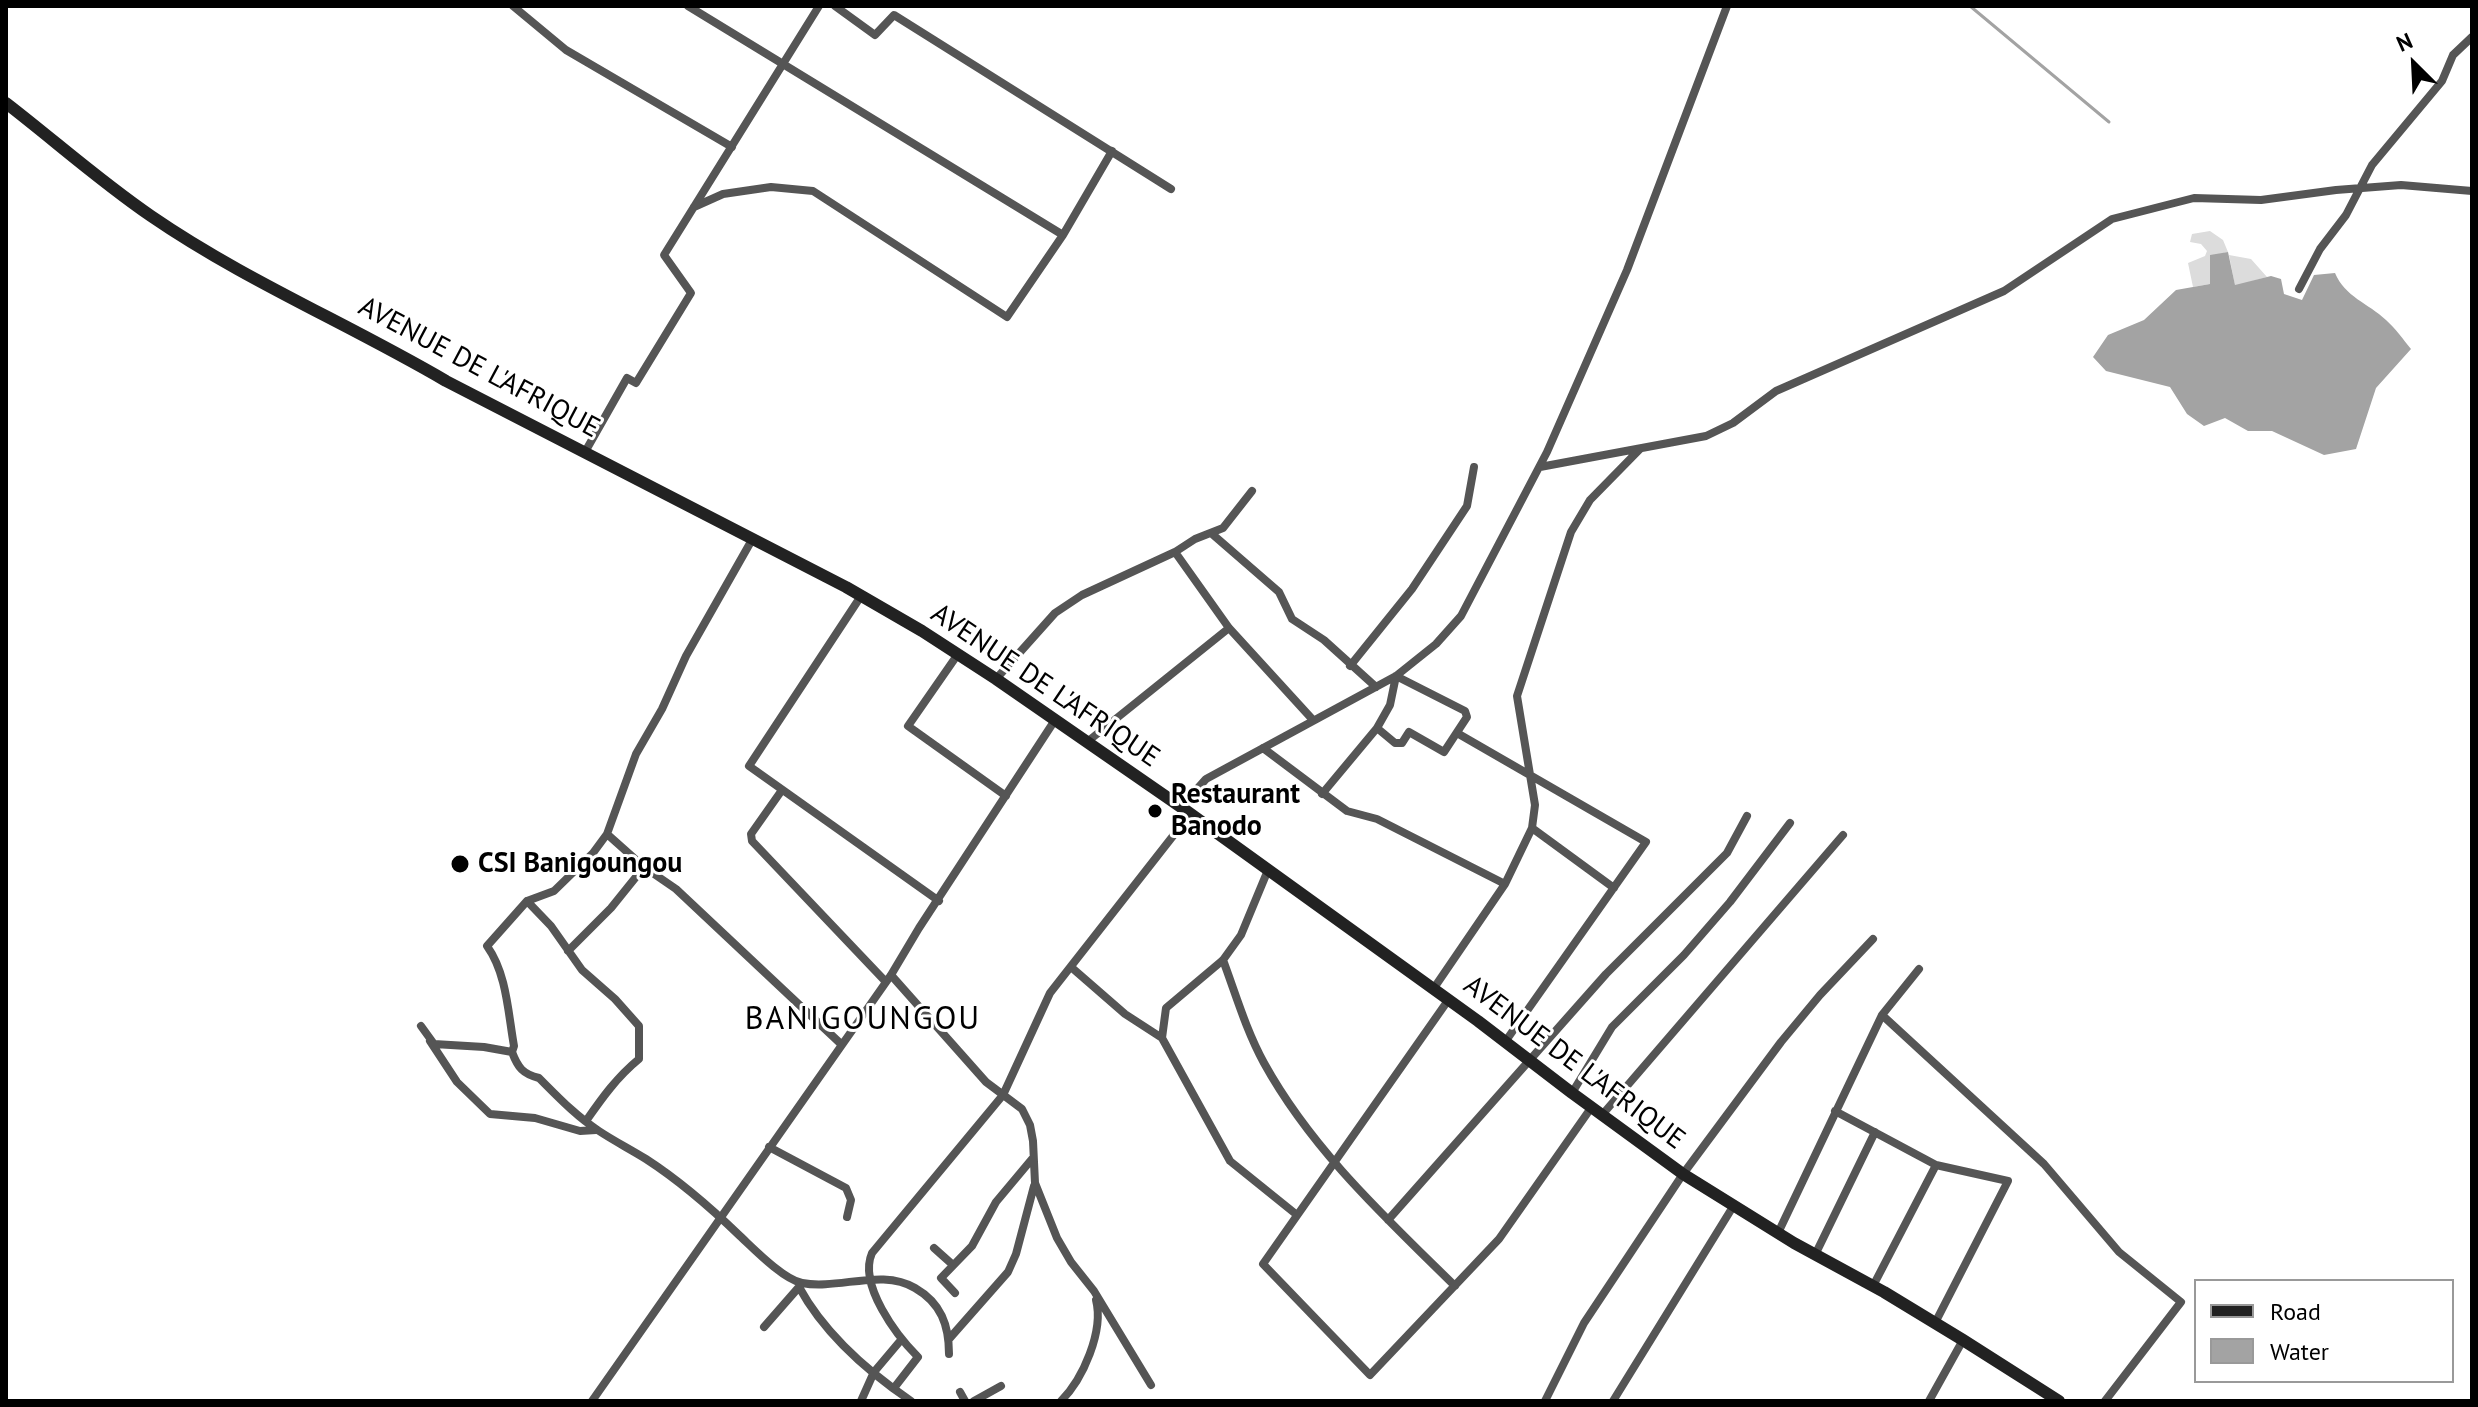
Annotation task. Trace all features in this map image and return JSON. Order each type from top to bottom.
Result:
[{"type":"main road","name":"AVENUE DE L'AFRIQUE","points":[[6,103],[151,216],[244,273],[753,538],[861,596],[958,654],[1186,810],[1434,988],[1683,1174],[1815,1255],[1935,1323],[2059,1401]]},
{"type":"street","points":[[688,6],[1063,235]]},
{"type":"street","points":[[585,452],[627,378],[636,383],[691,293],[664,255],[819,6]]},
{"type":"street","points":[[835,6],[875,35],[894,15],[1171,189]]},
{"type":"street","points":[[894,1388],[918,1357],[901,1340],[879,1301],[868,1261],[872,1253],[1003,1095],[1050,993],[1206,779],[1396,676],[1436,644],[1461,616],[1540,467],[1627,270],[1727,6]]},
{"type":"street","points":[[517,8],[566,50],[732,147]]},
{"type":"street","points":[[2299,289],[2320,249],[2346,215],[2372,165],[2442,81],[2453,55],[2472,37]]},
{"type":"street","points":[[694,207],[723,194],[771,187],[813,191],[1007,317],[1063,235],[1112,151]]},
{"type":"street","points":[[1540,467],[1706,436],[1733,423],[1776,391],[2004,291],[2112,219],[2194,198],[2261,200],[2401,185],[2472,191]]},
{"type":"street","points":[[1434,988],[1505,884],[1532,828],[1535,805],[1517,696],[1571,532],[1590,500],[1640,449]]},
{"type":"street","points":[[1350,666],[1412,589],[1467,506],[1474,467]]},
{"type":"street","points":[[996,679],[1055,613],[1082,595],[1223,528],[1252,491]]},
{"type":"street","points":[[1211,533],[1279,592],[1292,619],[1324,640],[1376,687]]},
{"type":"street","points":[[753,538],[686,656],[662,709],[636,754],[607,834],[593,853],[554,891],[527,901],[487,946],[493,955],[506,997],[514,1046],[512,1052],[519,1069],[539,1078],[596,1130],[654,1165],[720,1217],[769,1264],[800,1285],[825,1327],[911,1401]]},
{"type":"street","points":[[1175,552],[1229,628],[1313,720]]},
{"type":"street","points":[[861,596],[749,766],[939,901]]},
{"type":"street","points":[[1087,742],[1229,628]]},
{"type":"street","points":[[958,654],[908,726],[1006,796]]},
{"type":"street","points":[[1322,794],[1377,728],[1390,705],[1396,676]]},
{"type":"street","points":[[1377,728],[1395,743],[1402,743],[1409,732],[1444,752],[1467,717],[1465,711],[1396,676]]},
{"type":"street","points":[[592,1401],[889,978],[1055,720]]},
{"type":"street","points":[[1457,733],[1646,842],[1505,1042]]},
{"type":"street","points":[[1263,748],[1347,811],[1377,819],[1505,884]]},
{"type":"street","points":[[782,790],[759,819],[751,839],[889,978],[986,1082],[1022,1109],[1033,1141],[1035,1183],[1057,1238],[1094,1291],[1151,1385]]},
{"type":"street","points":[[1388,1220],[1606,974],[1727,853],[1747,816]]},
{"type":"street","points":[[1572,1093],[1612,1027],[1684,955],[1730,902],[1790,823]]},
{"type":"street","points":[[1532,828],[1614,888]]},
{"type":"street","points":[[607,834],[644,867],[676,889],[841,1044]]},
{"type":"street","points":[[1449,999],[1263,1264],[1370,1375],[1499,1239],[1597,1112],[1843,835]]},
{"type":"street","points":[[568,951],[611,908],[644,867]]},
{"type":"street","points":[[1162,1038],[1166,1008],[1223,960],[1241,935],[1268,870]]},
{"type":"street","points":[[527,901],[551,926],[582,970],[615,999],[641,1031],[639,1059],[625,1069],[586,1121]]},
{"type":"street","points":[[1545,1401],[1584,1323],[1683,1174],[1781,1042],[1873,939]]},
{"type":"street","points":[[1223,960],[1243,1019],[1264,1063],[1334,1164],[1455,1286]]},
{"type":"street","points":[[1071,967],[1125,1014],[1162,1038],[1230,1161],[1297,1215]]},
{"type":"street","points":[[1778,1233],[1882,1015],[1919,969]]},
{"type":"street","points":[[1882,1015],[2044,1164],[2119,1252],[2181,1302],[2105,1401]]},
{"type":"street","points":[[421,1026],[457,1082],[490,1114],[535,1118],[580,1131],[596,1130]]},
{"type":"street","points":[[430,1041],[440,1045],[512,1052]]},
{"type":"street","points":[[1835,1111],[1936,1165],[2008,1181],[1935,1323]]},
{"type":"street","points":[[1815,1255],[1875,1132]]},
{"type":"street","points":[[769,1147],[846,1188],[851,1200],[847,1217]]},
{"type":"street","points":[[955,1293],[941,1278],[972,1246],[996,1202],[1032,1159]]},
{"type":"street","points":[[1873,1286],[1936,1165]]},
{"type":"street","points":[[949,1339],[1008,1272],[1016,1254],[1035,1183]]},
{"type":"street","points":[[1613,1401],[1734,1205]]},
{"type":"street","points":[[934,1248],[953,1265]]},
{"type":"street","points":[[764,1327],[800,1285],[890,1279],[929,1297],[942,1314],[949,1339],[949,1354]]},
{"type":"street","points":[[1061,1401],[1069,1394],[1094,1340],[1099,1321],[1094,1291]]},
{"type":"street","points":[[861,1401],[874,1372],[901,1340]]},
{"type":"street","points":[[1929,1401],[1963,1340]]},
{"type":"street","points":[[974,1401],[1001,1386]]},
{"type":"street","points":[[960,1392],[965,1401]]},
{"type":"shaded area","points":[[2210,231],[2223,240],[2228,252],[2210,256],[2210,284],[2193,287],[2188,263],[2205,256],[2207,251],[2201,244],[2190,242],[2192,234]]},
{"type":"shaded area","points":[[2229,255],[2251,259],[2267,277],[2235,286]]},
{"type":"water","points":[[2228,252],[2235,285],[2271,276],[2281,279],[2284,294],[2302,300],[2314,275],[2335,273],[2345,288],[2386,320],[2411,349],[2376,388],[2356,449],[2324,455],[2272,431],[2248,431],[2225,418],[2204,426],[2187,414],[2170,387],[2106,371],[2093,357],[2108,335],[2144,320],[2176,290],[2210,284],[2210,255]]},
{"type":"waterway","points":[[1970,6],[2109,122]]},
{"type":"place","name":"Restaurant Banodo","points":[[1155,811]]},
{"type":"place","name":"CSI Banigoungou","points":[[460,864]]},
{"type":"district","name":"BANIGOUNGOU","points":[[863,1020]]}]
